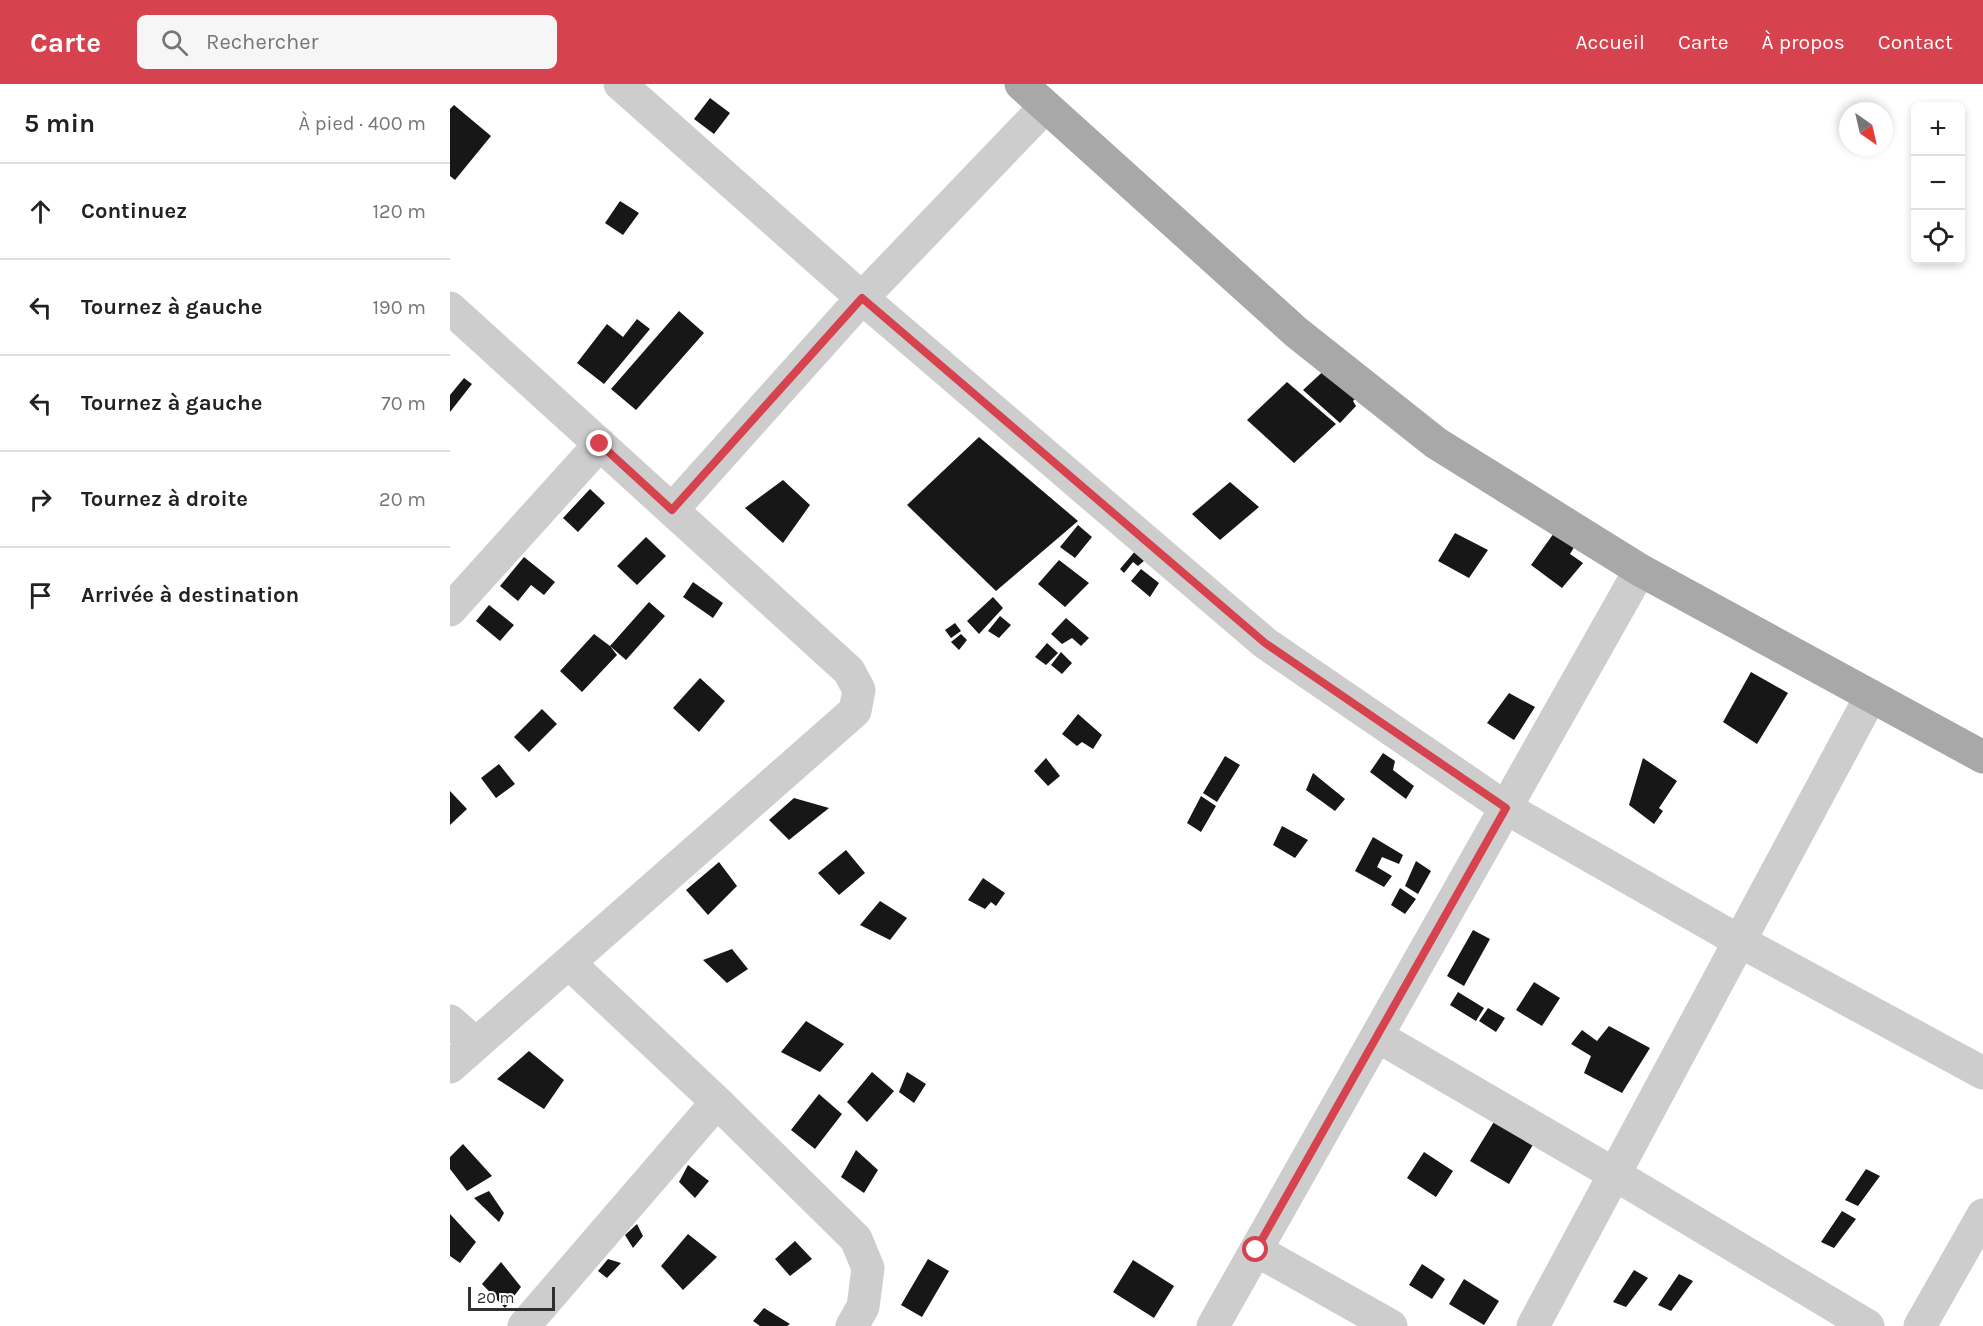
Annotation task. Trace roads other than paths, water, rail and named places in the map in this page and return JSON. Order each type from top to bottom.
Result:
[{"type":"main road","points":[[1021,84],[1296,332],[1436,443],[1640,570],[1983,756]]},
{"type":"street","points":[[620,84],[862,298],[1265,643],[1506,808],[1741,942],[1983,1073]]},
{"type":"street","points":[[672,510],[862,298],[1045,107]]},
{"type":"street","points":[[450,308],[849,671],[859,690],[855,711],[450,1067]]},
{"type":"street","points":[[450,610],[600,444]]},
{"type":"street","points":[[1213,1326],[1640,570]]},
{"type":"street","points":[[1533,1326],[1871,696]]},
{"type":"street","points":[[569,963],[717,1102],[856,1239],[868,1268],[863,1307],[852,1326]]},
{"type":"street","points":[[450,1021],[476,1044]]},
{"type":"street","points":[[1377,1036],[1868,1326]]},
{"type":"street","points":[[524,1326],[717,1102]]},
{"type":"street","points":[[1920,1326],[1983,1215]]},
{"type":"street","points":[[1256,1250],[1390,1326]]}]
